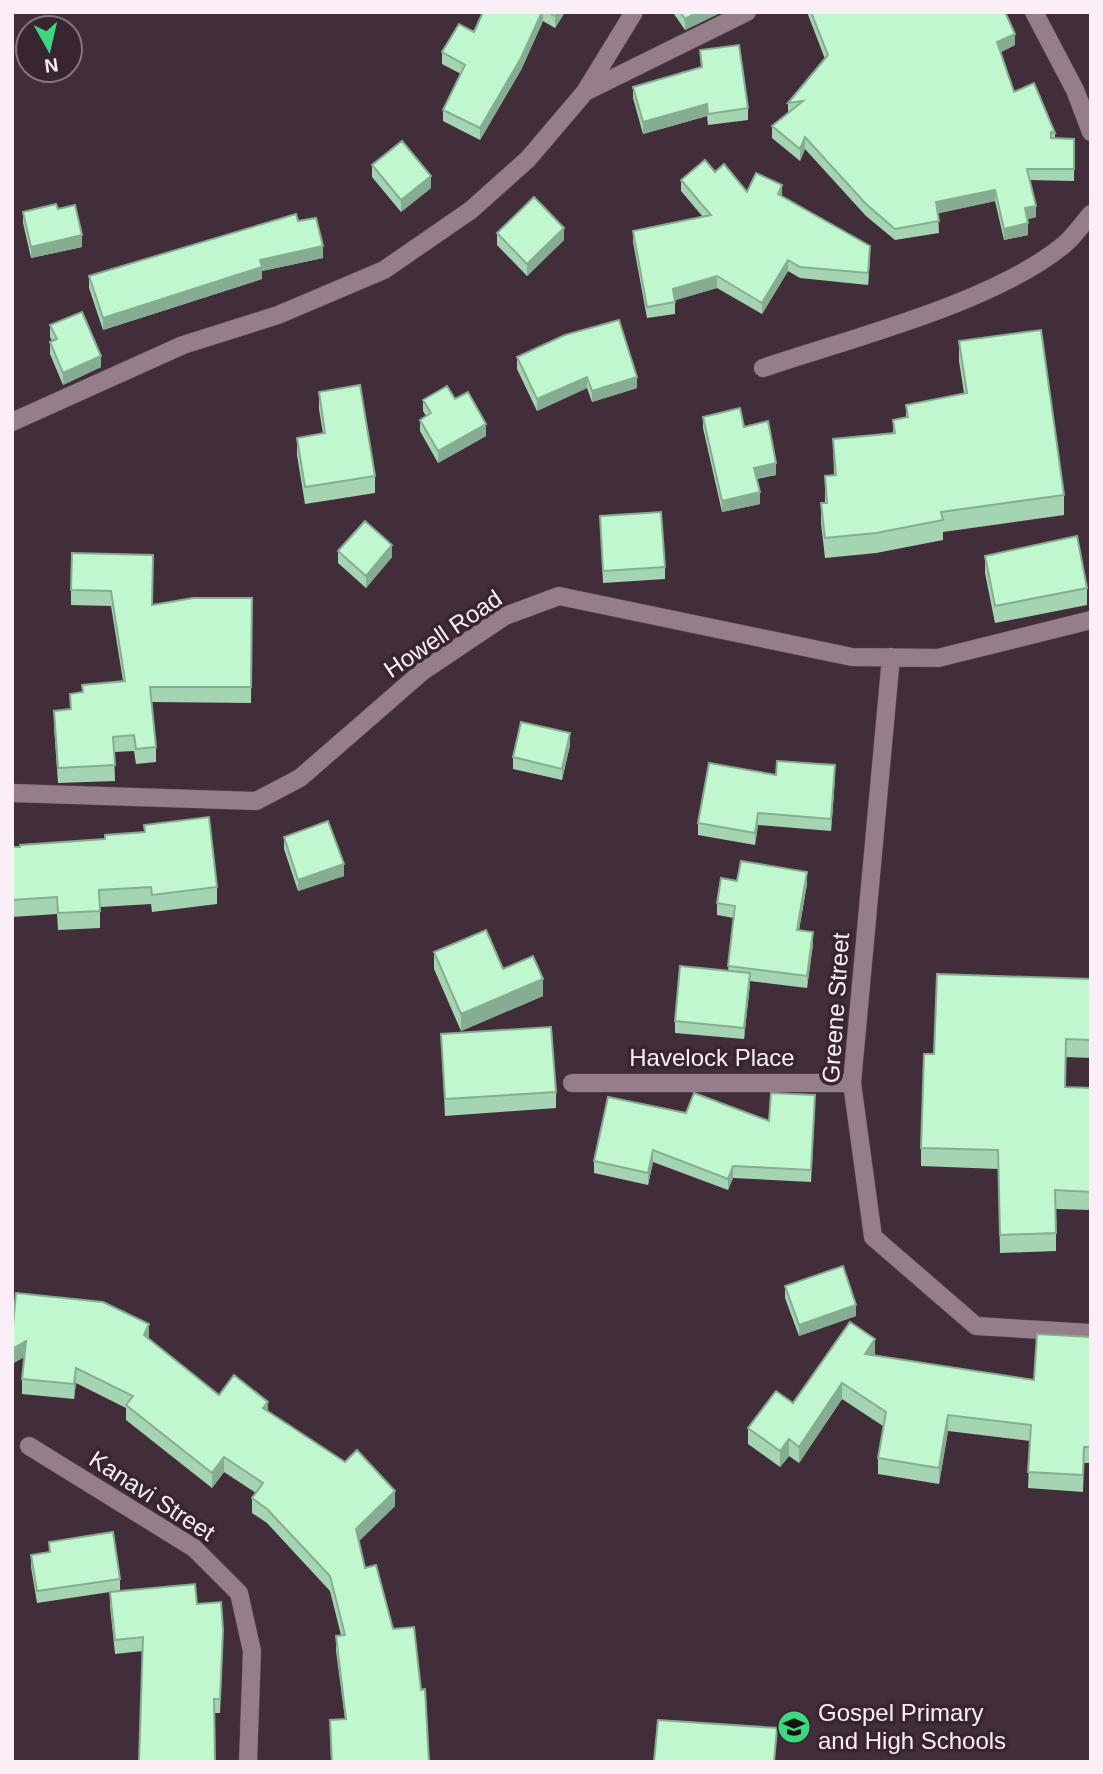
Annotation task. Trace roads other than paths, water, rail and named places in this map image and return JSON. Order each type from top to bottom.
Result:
[{"type":"street","points":[[12,422],[183,345],[278,315],[384,270],[471,210],[528,159],[585,92],[634,12]]},
{"type":"street","points":[[585,92],[747,12]]},
{"type":"street","points":[[1034,12],[1075,90],[1091,132]]},
{"type":"street","points":[[764,368],[944,307],[1020,274],[1067,242],[1091,214]]},
{"type":"street","name":"Howell Road","points":[[12,793],[256,801],[300,778],[423,671],[505,616],[559,596],[852,657],[938,658],[1091,620]]},
{"type":"street","name":"Greene Street","points":[[891,657],[852,1083],[873,1237],[976,1326],[1091,1333]]},
{"type":"street","name":"Havelock Place","points":[[572,1083],[852,1083]]},
{"type":"street","name":"Kanavi Street","points":[[29,1446],[194,1548],[239,1593],[252,1651],[247,1762]]},
{"type":"place","name":"Gospel Primary and High Schools","points":[[794,1727]]}]
